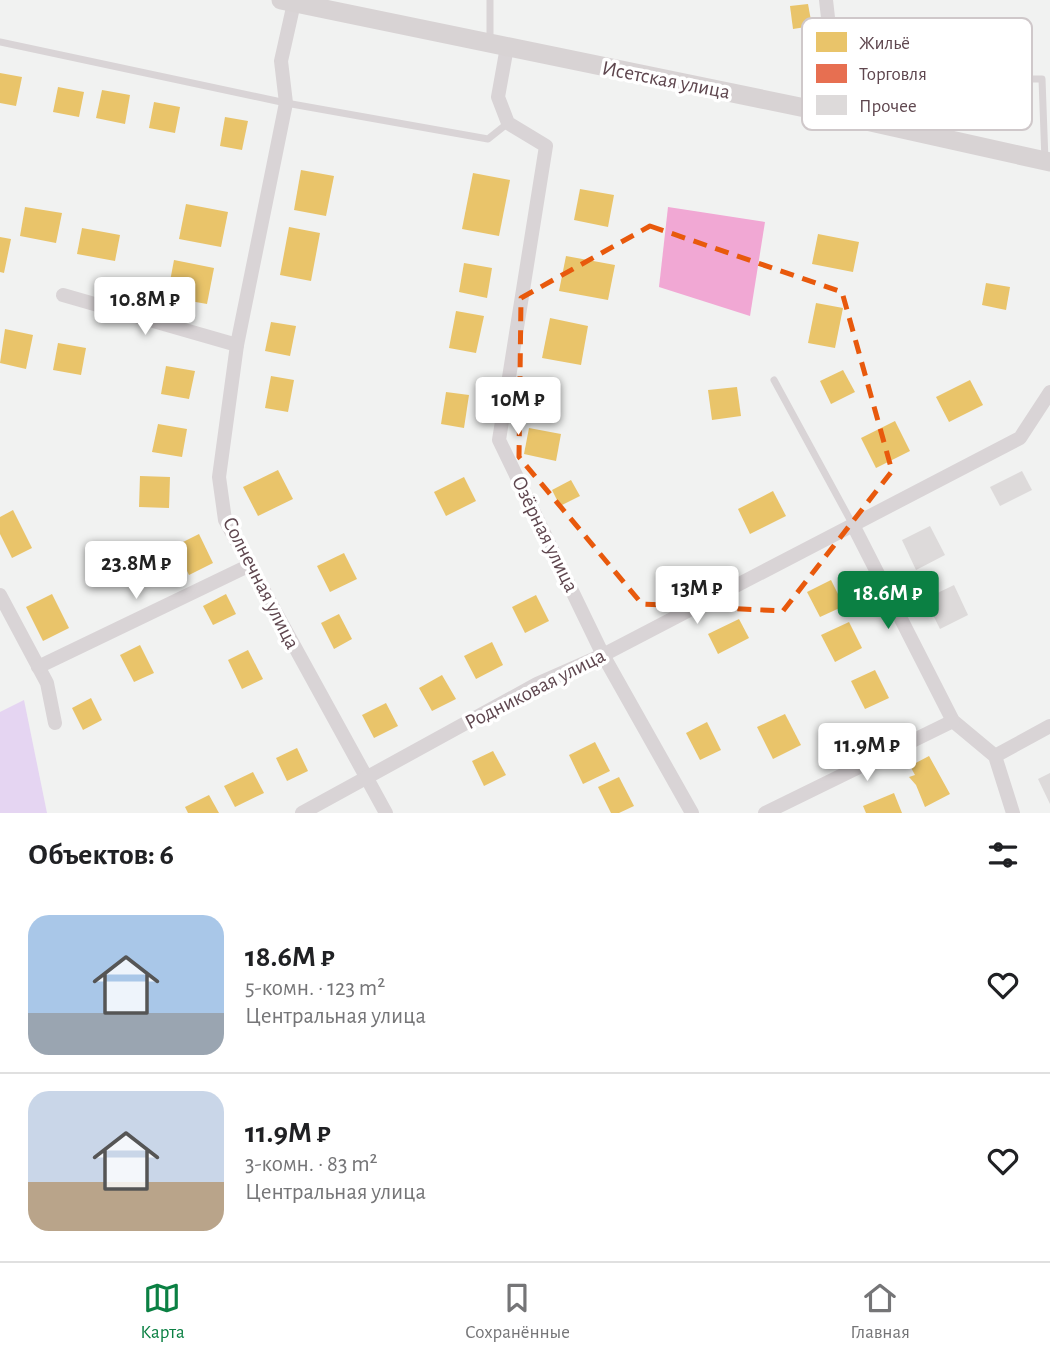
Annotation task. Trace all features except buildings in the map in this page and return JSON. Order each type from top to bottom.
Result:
[{"type":"main road","name":"Исетская улица","points":[[287,1],[802,108]]},
{"type":"main road","name":"Исетская улица","points":[[906,130],[1048,162]]},
{"type":"street","points":[[826,0],[828,18]]},
{"type":"street","name":"Солнечная улица","points":[[287,1],[281,61],[286,103],[237,345],[219,477],[225,520],[386,813]]},
{"type":"street","points":[[498,46],[498,97],[508,123]]},
{"type":"street","name":"Озёрная улица","points":[[508,123],[547,146],[499,440],[603,655],[692,813]]},
{"type":"street","points":[[63,295],[237,345]]},
{"type":"street","name":"Родниковая улица","points":[[302,813],[537,684],[603,655],[1020,438],[1050,392]]},
{"type":"street","points":[[853,524],[953,721],[995,756],[1013,813]]},
{"type":"street","points":[[38,667],[248,566]]},
{"type":"street","points":[[0,595],[47,683],[55,723]]},
{"type":"street","points":[[765,813],[953,721]]},
{"type":"street","points":[[995,756],[1050,726]]},
{"type":"lane","points":[[490,0],[498,46]]},
{"type":"lane","points":[[0,42],[286,103],[488,139],[508,123]]},
{"type":"lane","points":[[1032,79],[1042,79],[1048,162]]},
{"type":"lane","points":[[774,380],[853,524]]},
{"type":"highlighted area","points":[[650,226],[842,292],[892,471],[783,611],[642,604],[519,457],[521,298]]},
{"type":"shaded area","points":[[668,207],[765,222],[750,316],[659,287]]},
{"type":"shaded area","points":[[24,700],[47,813],[0,813],[0,712]]}]
